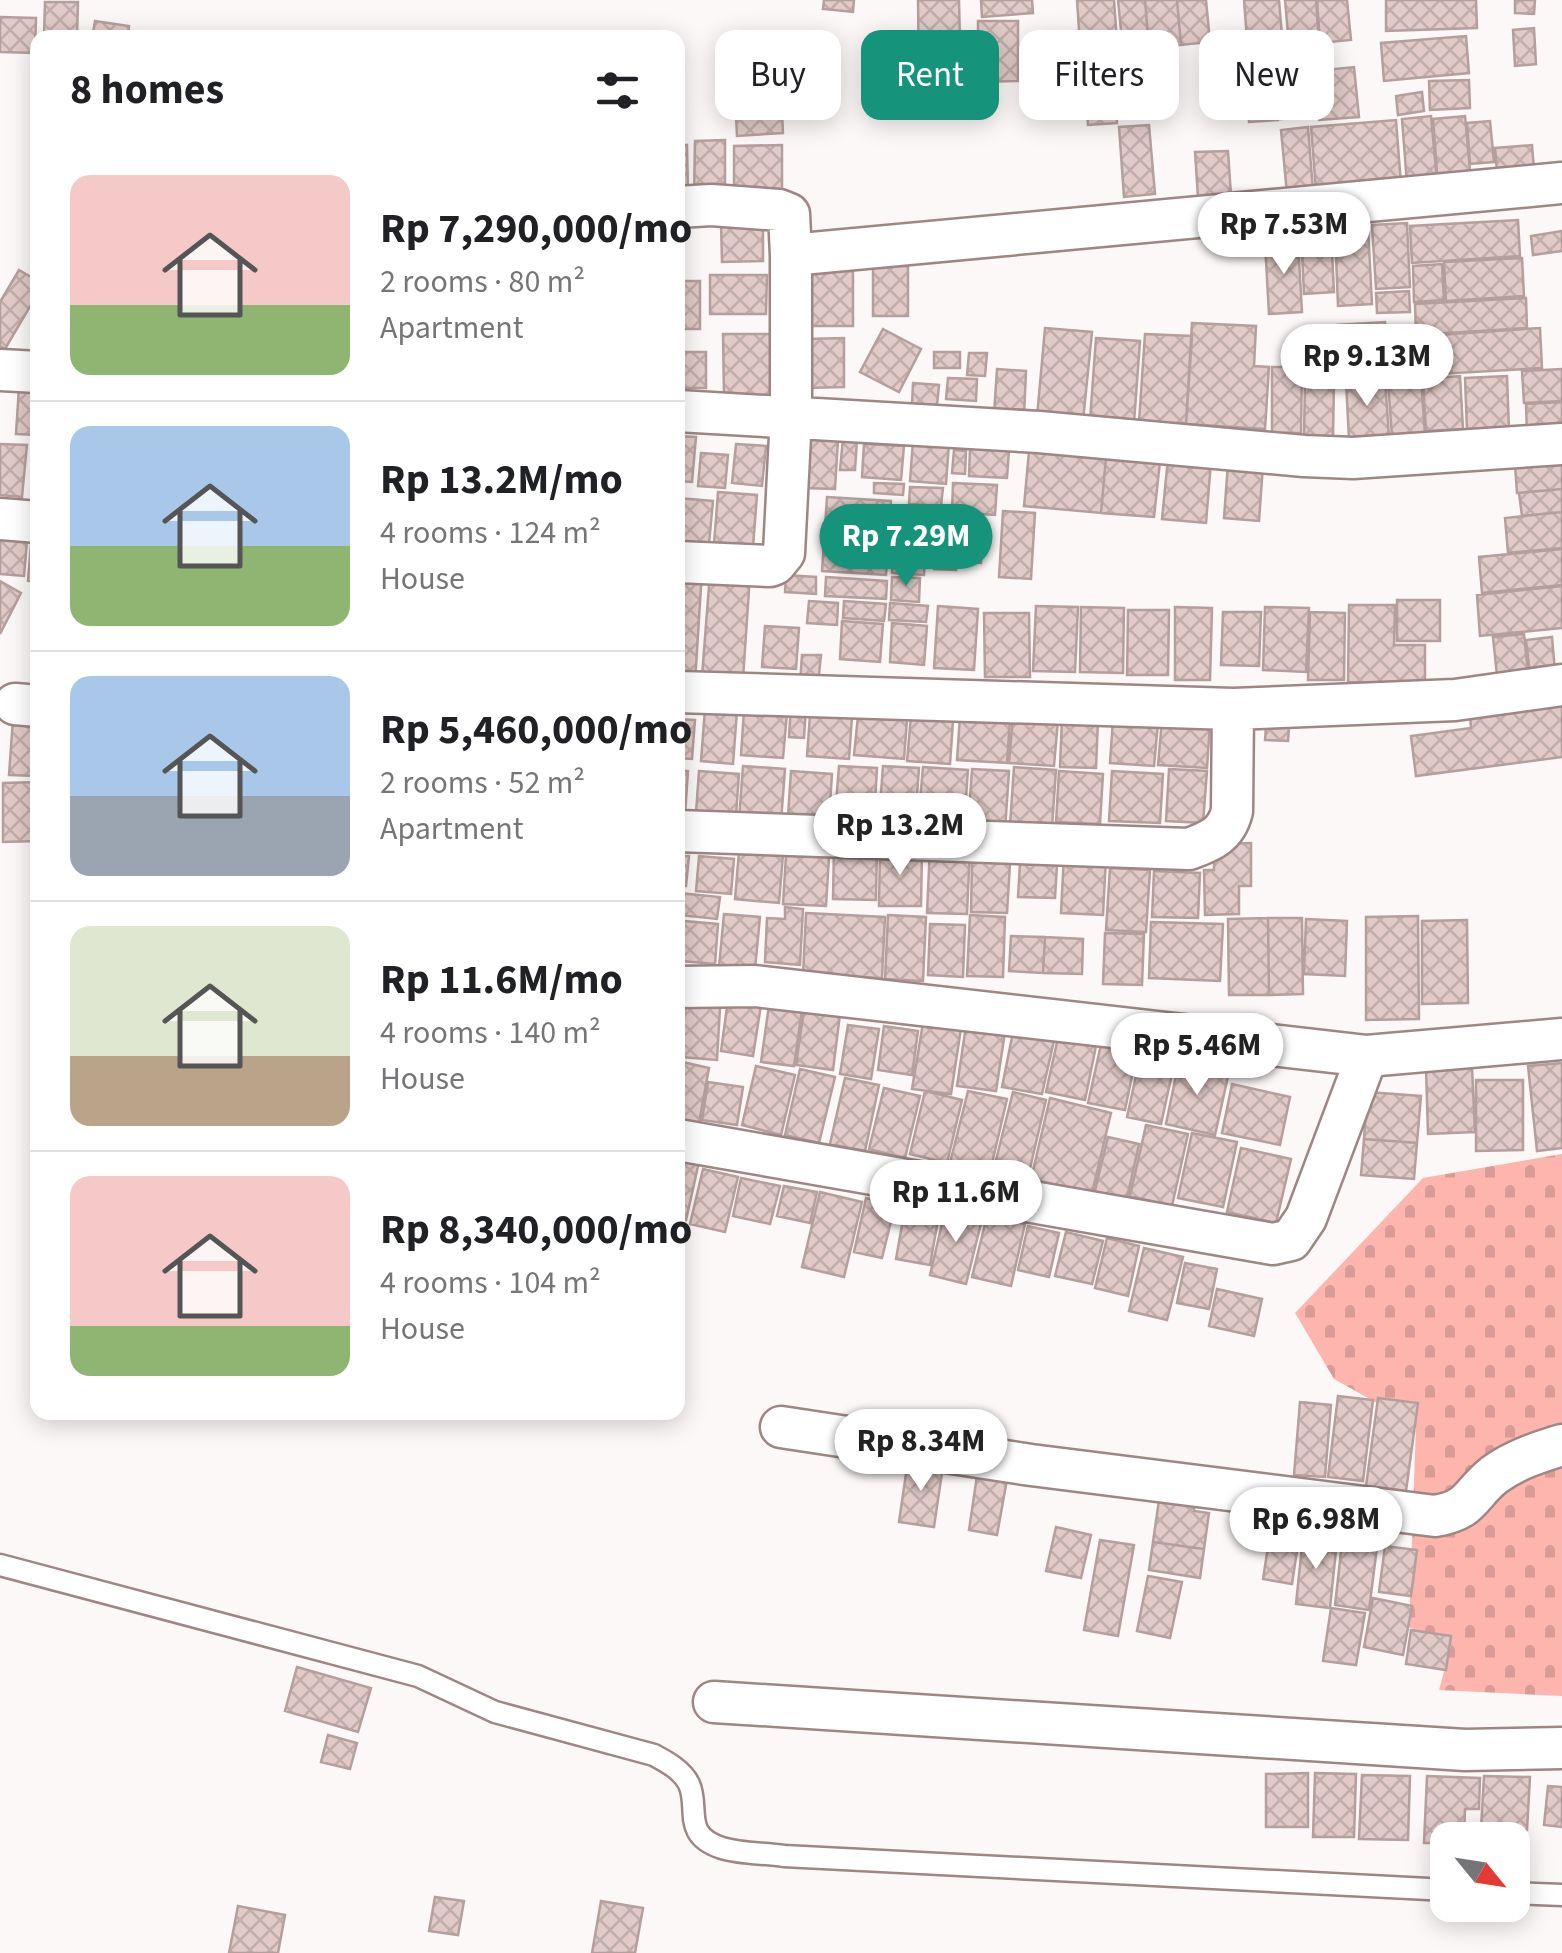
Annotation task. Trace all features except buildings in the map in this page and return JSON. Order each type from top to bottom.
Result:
[{"type":"street","points":[[791,255],[1562,182]]},
{"type":"street","points":[[685,206],[784,211],[790,218],[792,416],[784,553],[780,560],[770,566],[685,562]]},
{"type":"street","points":[[1,370],[30,372]]},
{"type":"street","points":[[685,411],[1038,432],[1353,458],[1562,444]]},
{"type":"street","points":[[0,519],[30,521]]},
{"type":"street","points":[[685,692],[1233,709],[1455,700],[1562,686]]},
{"type":"street","points":[[685,831],[1189,849],[1222,834],[1230,820],[1233,709]]},
{"type":"street","points":[[685,987],[755,986],[1367,1056],[1562,1040]]},
{"type":"street","points":[[685,1141],[1273,1244],[1287,1242],[1306,1218],[1367,1056]]},
{"type":"street","points":[[782,1426],[1031,1466],[1435,1516],[1456,1512],[1492,1477],[1516,1462],[1562,1445]]},
{"type":"street","points":[[714,1702],[1465,1750],[1562,1748]]},
{"type":"lane","points":[[0,1565],[418,1676],[496,1712],[654,1755],[672,1764],[690,1786],[694,1823],[704,1838],[722,1848],[784,1856],[1430,1889]]},
{"type":"lane","points":[[1530,1894],[1562,1896]]},
{"type":"green space","points":[[1562,1154],[1562,1696],[1439,1690],[1451,1646],[1409,1627],[1416,1425],[1334,1379],[1295,1313],[1423,1178]]}]
